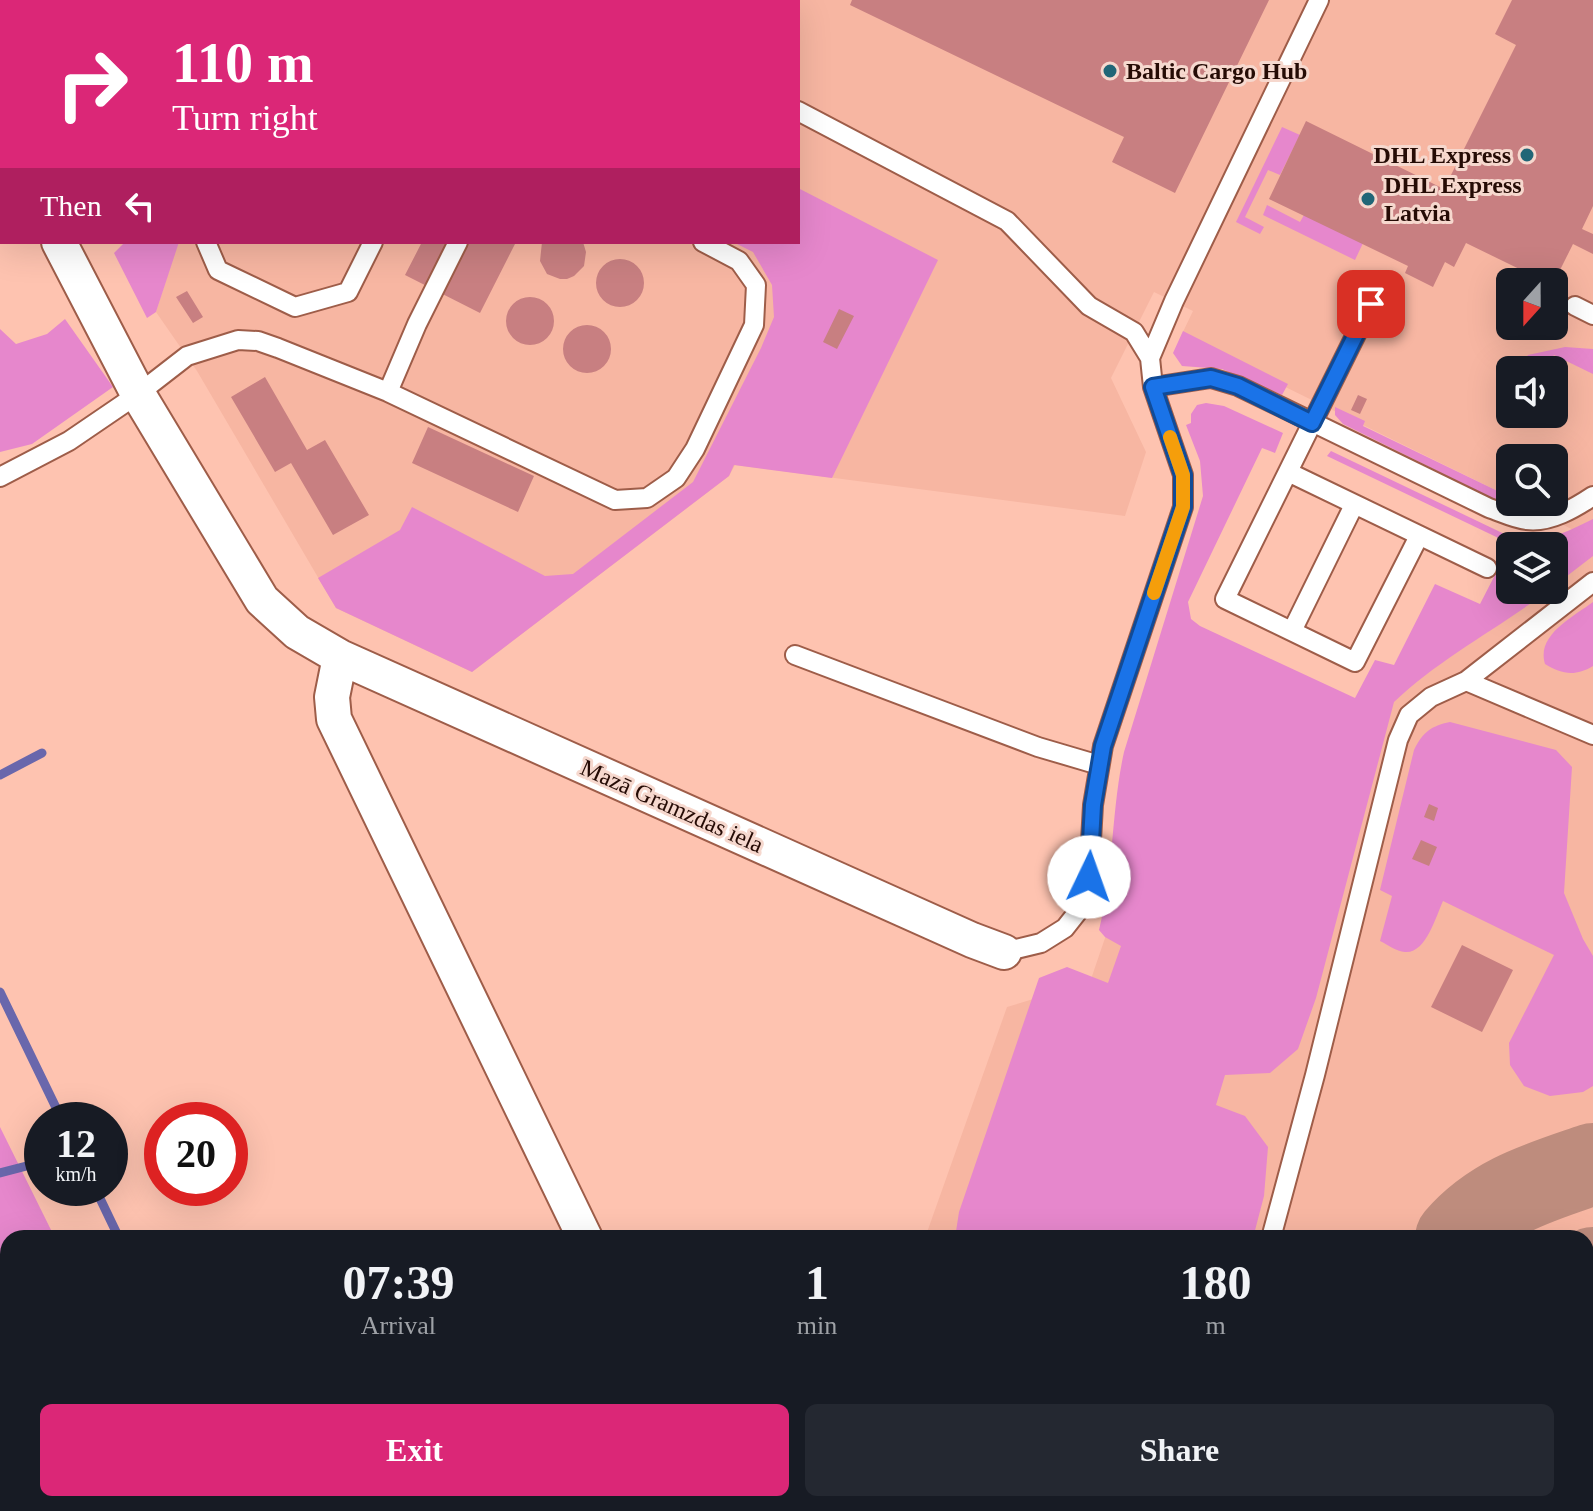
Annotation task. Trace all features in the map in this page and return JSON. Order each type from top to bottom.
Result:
[{"type":"street","name":"Mazā Gramzdas iela","points":[[60,244],[138,394],[262,600],[297,632],[340,657],[1004,952]]},
{"type":"street","points":[[340,657],[332,697],[334,719],[581,1230]]},
{"type":"lane","points":[[1150,358],[1174,301],[1319,0]]},
{"type":"lane","points":[[800,112],[1007,221],[1089,306],[1134,332],[1150,358],[1153,387],[1183,475],[1183,507],[1103,746],[1093,805],[1089,877],[1080,909],[1065,928],[1041,943],[1004,952]]},
{"type":"lane","points":[[207,244],[218,270],[295,307],[348,292],[372,244]]},
{"type":"lane","points":[[388,392],[417,324],[457,244]]},
{"type":"lane","points":[[0,477],[69,441],[187,356],[238,340],[258,341],[388,392],[615,500],[647,498],[676,478],[695,449],[754,325],[756,285],[739,261],[707,244]]},
{"type":"lane","points":[[1371,304],[1225,599],[1355,662],[1419,536]]},
{"type":"lane","points":[[1575,306],[1593,315]]},
{"type":"lane","points":[[1153,387],[1211,378],[1238,386],[1489,508],[1527,520],[1571,511],[1593,496]]},
{"type":"lane","points":[[1288,472],[1487,568]]},
{"type":"lane","points":[[1292,631],[1354,505]]},
{"type":"lane","points":[[1273,1230],[1398,740],[1409,715],[1431,697],[1466,681],[1593,582]]},
{"type":"lane","points":[[795,655],[1038,747],[1099,765]]},
{"type":"lane","points":[[1466,681],[1593,735]]},
{"type":"shaded area","points":[[800,0],[1593,0],[1593,1230],[928,1230],[1007,1007],[1090,982],[1119,897],[1496,602],[1568,604],[1568,539],[1579,533],[1547,516],[1568,516],[1568,444],[1496,444],[1496,490],[1181,336],[1193,311],[1154,292],[1111,378],[1146,452],[1125,516],[735,465],[729,476],[472,672],[336,608],[197,371],[156,312],[178,244],[800,244]]},
{"type":"shaded area","points":[[1282,127],[1300,135],[1280,175],[1268,170],[1245,217],[1264,227],[1260,234],[1236,222]]},
{"type":"shaded area","points":[[800,189],[938,260],[832,478],[734,465],[729,476],[472,672],[336,608],[318,578],[400,530],[412,507],[545,576],[573,574],[693,482],[774,317],[772,285],[753,252],[737,244],[800,244]]},
{"type":"shaded area","points":[[1267,205],[1300,222],[1304,215],[1363,243],[1355,260],[1263,215]]},
{"type":"shaded area","points":[[123,244],[178,244],[156,312],[147,318],[114,253]]},
{"type":"shaded area","points":[[65,319],[113,387],[32,444],[0,452],[0,329],[16,344],[47,334]]},
{"type":"shaded area","points":[[1183,331],[1288,384],[1282,395],[1222,369],[1182,366],[1173,353]]},
{"type":"shaded area","points":[[1565,347],[1593,349],[1593,374],[1568,362],[1568,356],[1528,355]]},
{"type":"shaded area","points":[[1197,405],[1224,406],[1283,433],[1275,453],[1262,448],[1188,602],[1191,619],[1200,626],[1355,698],[1375,660],[1394,665],[1435,584],[1480,604],[1496,573],[1496,604],[1530,604],[1430,671],[1394,702],[1316,998],[1298,1049],[1270,1073],[1225,1075],[1216,1105],[1245,1116],[1268,1147],[1264,1196],[1255,1230],[956,1230],[959,1212],[1039,978],[1067,967],[1108,983],[1121,946],[1099,930],[1124,752],[1203,496],[1200,461],[1186,425],[1191,423],[1191,414]]},
{"type":"shaded area","points":[[1335,407],[1365,421],[1363,426],[1496,490],[1496,500],[1343,424],[1335,415]]},
{"type":"shaded area","points":[[1331,451],[1500,532],[1496,532],[1496,537],[1327,456]]},
{"type":"shaded area","points":[[1593,519],[1593,556],[1568,575],[1568,532],[1565,532]]},
{"type":"shaded area","points":[[1593,602],[1593,666],[1568,673],[1545,664],[1546,644],[1551,636]]},
{"type":"shaded area","points":[[1450,722],[1556,750],[1572,767],[1564,893],[1593,956],[1593,1086],[1583,1092],[1550,1096],[1524,1086],[1510,1065],[1509,1043],[1554,955],[1443,901],[1419,947],[1405,952],[1380,941],[1392,896],[1380,890],[1414,750],[1428,731]]},
{"type":"shaded area","points":[[0,1127],[24,1175],[24,1206],[39,1206],[51,1230],[0,1230]]},
{"type":"building","name":"Baltic Cargo Hub","points":[[852,0],[1269,0],[1175,193],[1112,162],[1124,137],[850,5]]},
{"type":"building","name":"DHL Express","points":[[1512,0],[1593,0],[1593,206],[1582,229],[1593,234],[1593,254],[1573,244],[1561,268],[1517,268],[1466,243],[1454,267],[1445,262],[1433,287],[1405,273],[1408,266],[1269,199],[1306,121],[1444,189],[1516,45],[1495,34]]},
{"type":"building","points":[[421,244],[515,244],[480,313],[405,275]]},
{"type":"building","points":[[542,244],[584,244],[586,252],[584,266],[567,279],[547,274],[540,261]]},
{"type":"building","points":[[620,259],[637,266],[644,283],[637,300],[620,307],[603,300],[596,283],[603,266]]},
{"type":"building","points":[[187,291],[203,317],[193,323],[176,297]]},
{"type":"building","points":[[530,297],[547,304],[554,321],[547,338],[530,345],[513,338],[506,321],[513,304]]},
{"type":"building","points":[[839,309],[854,316],[837,349],[823,342]]},
{"type":"building","points":[[587,325],[604,332],[611,349],[604,366],[587,373],[570,366],[563,349],[570,332]]},
{"type":"building","points":[[265,377],[307,450],[325,440],[369,515],[333,535],[291,463],[275,472],[231,397]]},
{"type":"building","points":[[1358,395],[1367,399],[1360,414],[1351,410]]},
{"type":"building","points":[[428,427],[534,476],[518,512],[412,463]]},
{"type":"building","points":[[1429,804],[1438,808],[1434,821],[1424,817]]},
{"type":"building","points":[[1421,840],[1437,847],[1429,866],[1412,859]]},
{"type":"building","points":[[1462,945],[1513,970],[1482,1032],[1431,1007]]},
{"type":"waterway","points":[[0,775],[42,753]]},
{"type":"waterway","points":[[0,992],[53,1102]]},
{"type":"waterway","points":[[0,1173],[24,1167]]},
{"type":"waterway","points":[[104,1206],[115,1230]]},
{"type":"taxiway","points":[[1463,1230],[1502,1200],[1593,1164]]},
{"type":"slow traffic","points":[[1154,593],[1183,507],[1183,475],[1170,437]]},
{"type":"place","name":"Baltic Cargo Hub","points":[[1110,71]]},
{"type":"place","name":"DHL Express","points":[[1527,155]]},
{"type":"place","name":"DHL Express Latvia","points":[[1368,199]]},
{"type":"route","points":[[1089,877],[1093,805],[1103,746],[1183,507],[1183,475],[1153,387],[1211,378],[1238,386],[1312,423],[1371,304]]}]
